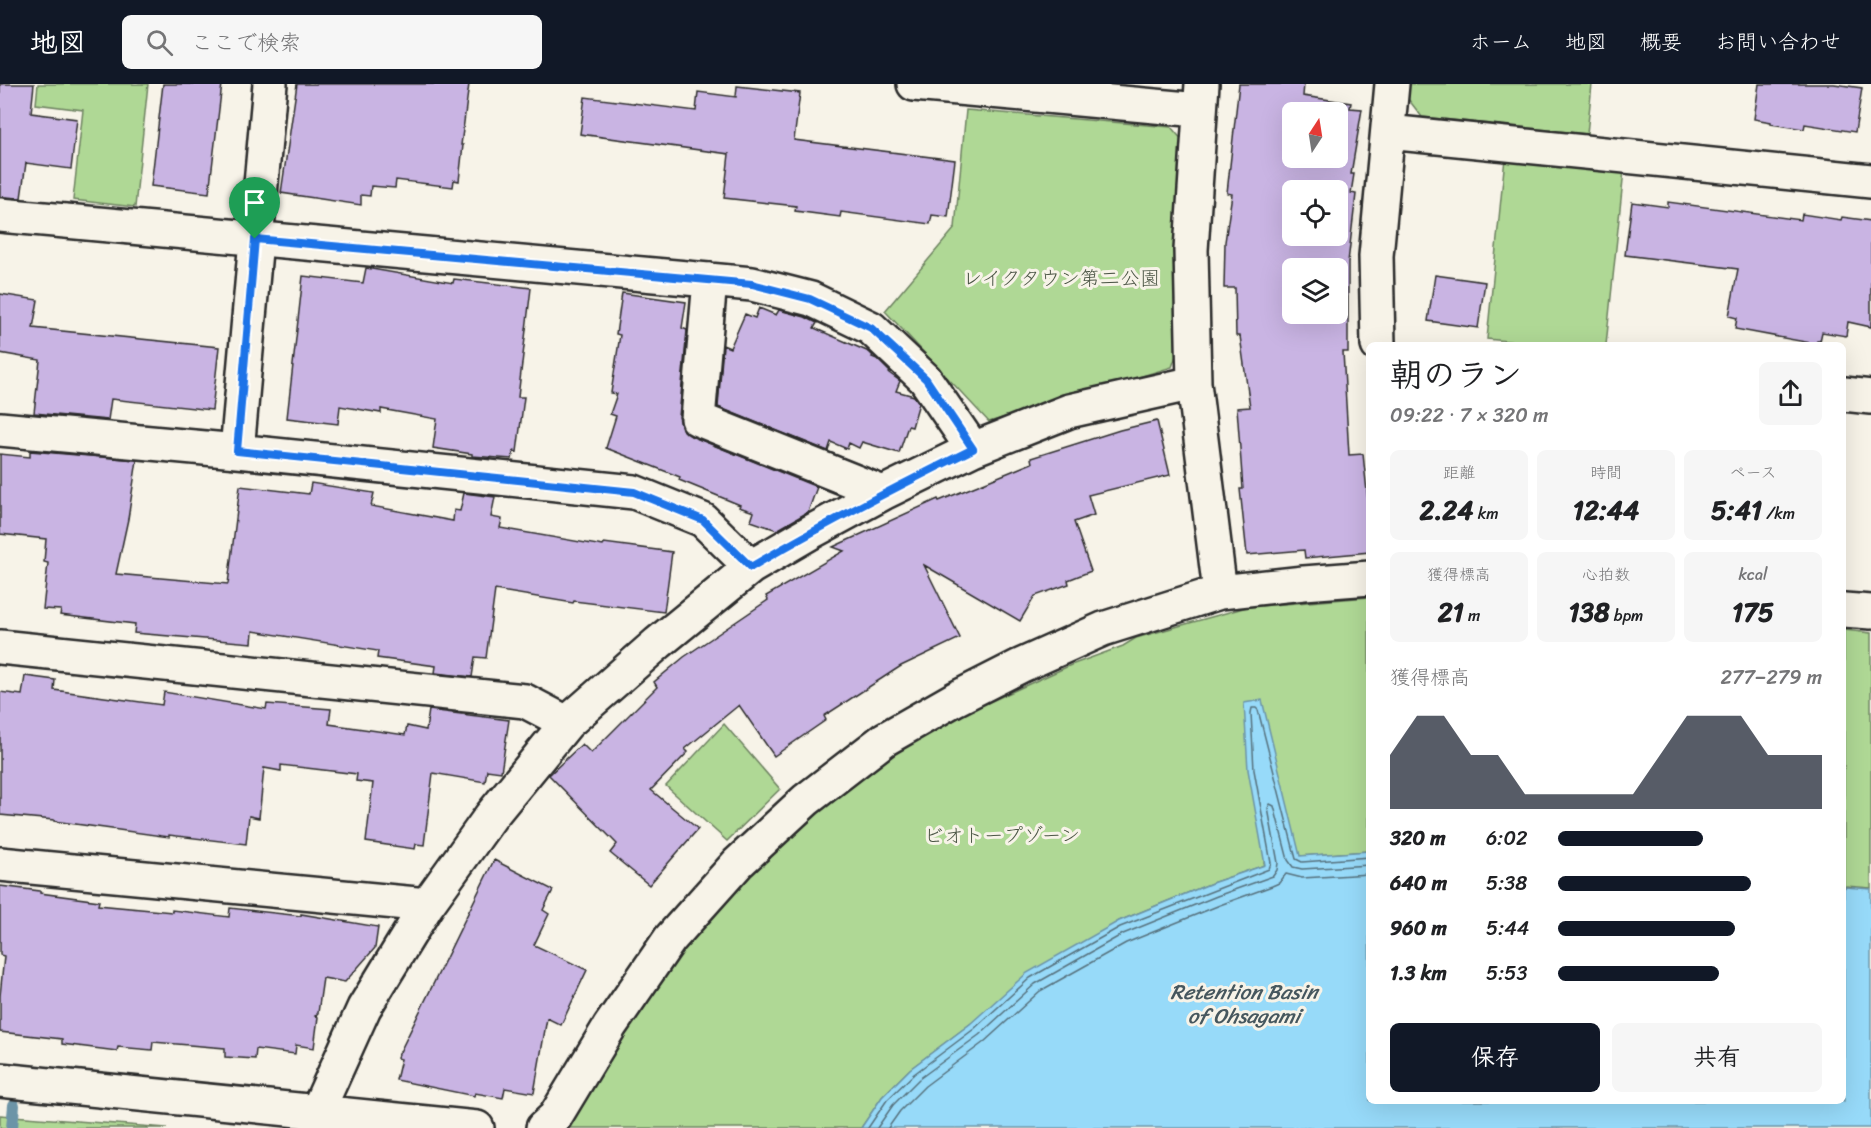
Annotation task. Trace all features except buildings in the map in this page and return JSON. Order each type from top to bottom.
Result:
[{"type":"street","points":[[237,451],[270,84]]},
{"type":"street","points":[[914,84],[1201,97],[1191,250],[1194,383],[1220,592]]},
{"type":"street","points":[[1378,342],[1376,256],[1392,84]]},
{"type":"street","points":[[1388,132],[1871,181]]},
{"type":"street","points":[[0,215],[752,284],[810,299],[871,328],[926,379],[973,449]]},
{"type":"street","points":[[710,280],[698,419],[883,493]]},
{"type":"street","points":[[317,1112],[364,1008],[427,905],[491,816],[567,723],[658,643],[751,567],[883,493],[973,449],[1069,411],[1194,383]]},
{"type":"street","points":[[1846,394],[1871,397]]},
{"type":"street","points":[[0,429],[634,492],[703,520],[751,567]]},
{"type":"street","points":[[543,1128],[555,1117],[610,1026],[670,939],[738,863],[806,800],[885,739],[955,699],[1020,666],[1103,629],[1220,592],[1304,582],[1366,578]]},
{"type":"street","points":[[1846,610],[1871,612]]},
{"type":"street","points":[[0,648],[525,701],[567,723]]},
{"type":"street","points":[[0,864],[427,905]]},
{"type":"street","points":[[0,1080],[477,1128]]},
{"type":"green space","points":[[38,84],[148,84],[135,207],[73,200],[83,110],[36,104]]},
{"type":"green space","points":[[1406,84],[1592,84],[1587,134],[1422,117],[1405,95]]},
{"type":"green space","name":"レイクタウン第二公園","points":[[966,110],[1171,127],[1183,141],[1178,350],[1172,367],[989,422],[885,311],[955,228]]},
{"type":"green space","points":[[1505,158],[1624,170],[1606,342],[1518,342],[1487,339]]},
{"type":"green space","name":"ビオトープゾーン","points":[[1366,597],[1366,851],[1300,856],[1264,862],[1265,865],[1212,883],[1119,921],[970,1024],[910,1069],[882,1097],[861,1128],[567,1128],[652,985],[727,896],[811,816],[878,765],[941,724],[1071,665],[1123,646],[1136,638],[1247,607]]},
{"type":"green space","points":[[1846,630],[1871,633],[1871,888],[1846,886]]},
{"type":"green space","points":[[724,724],[780,789],[727,841],[666,786]]},
{"type":"green space","points":[[0,1115],[167,1128],[0,1128]]},
{"type":"water","name":"Retention Basin of Ohsagami","points":[[1262,700],[1300,856],[1366,851],[1366,1104],[1846,1104],[1846,887],[1871,889],[1871,1128],[861,1128],[882,1097],[910,1069],[970,1024],[1027,973],[1119,921],[1212,883],[1265,865],[1248,770],[1244,703]]},
{"type":"waterway","points":[[12,1128],[14,1105]]},
{"type":"route","points":[[255,239],[752,284],[810,299],[871,328],[926,379],[973,449],[883,493],[751,567],[703,520],[634,492],[237,451],[255,239]]}]
